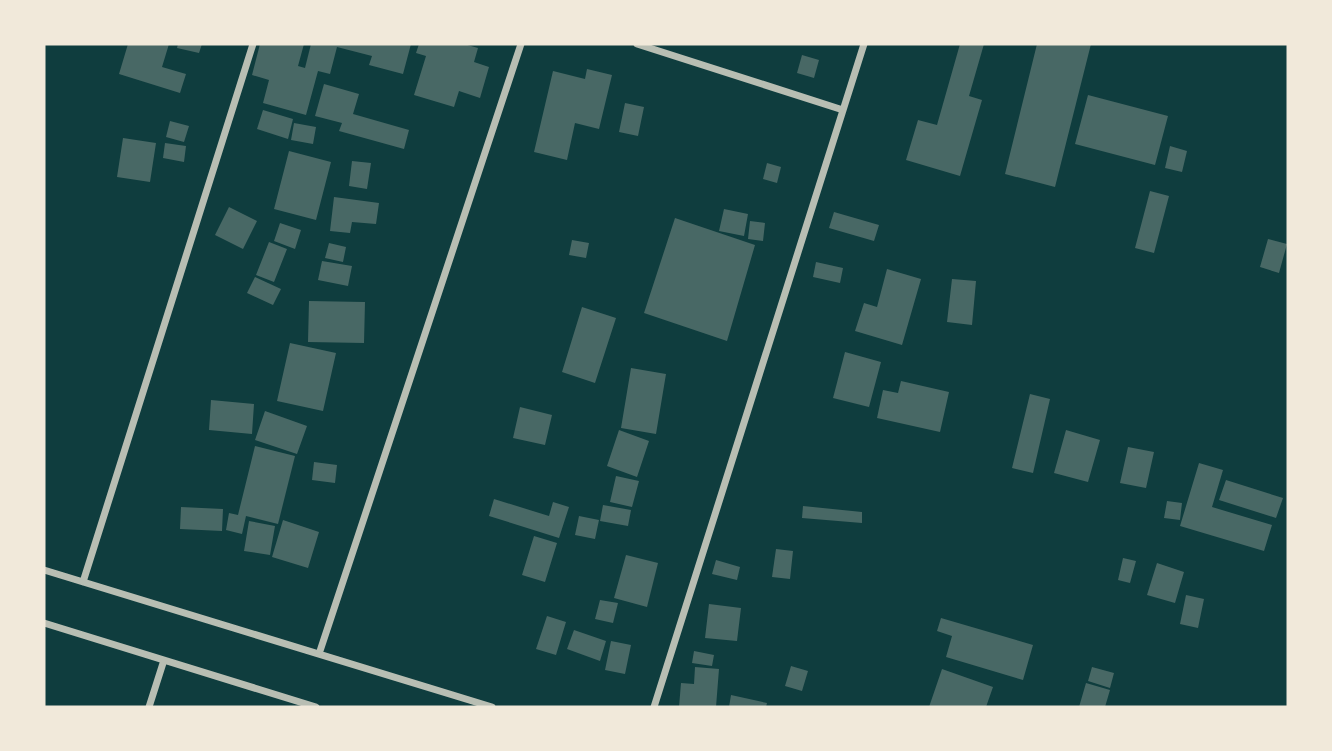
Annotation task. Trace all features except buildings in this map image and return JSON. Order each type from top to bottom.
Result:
[{"type":"street","points":[[83,582],[253,44]]},
{"type":"street","points":[[319,654],[520,44]]},
{"type":"street","points":[[637,44],[843,110]]},
{"type":"street","points":[[654,707],[864,44]]},
{"type":"street","points":[[44,570],[492,707]]},
{"type":"street","points":[[44,623],[316,707]]},
{"type":"street","points":[[149,707],[164,660]]}]
